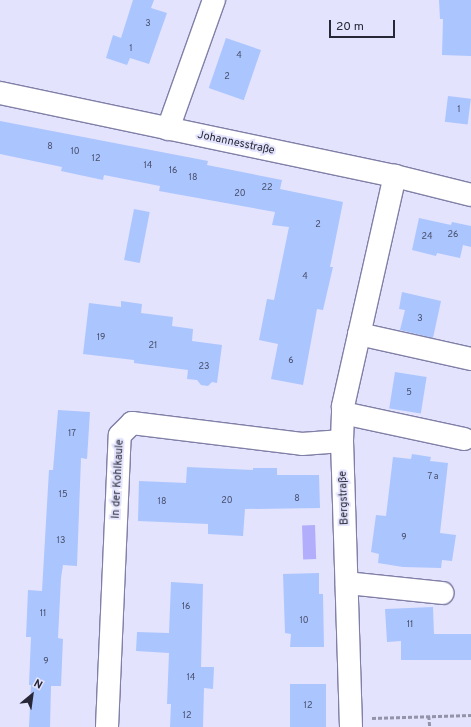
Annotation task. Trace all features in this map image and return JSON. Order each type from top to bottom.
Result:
[{"type":"street","points":[[168,129],[214,0]]},
{"type":"street","name":"Johannesstraße","points":[[0,93],[395,176],[471,195]]},
{"type":"street","name":"Bergstraße","points":[[351,722],[342,441],[343,414],[359,334],[395,176]]},
{"type":"street","points":[[359,334],[471,359]]},
{"type":"street","points":[[343,414],[464,439]]},
{"type":"street","name":"In der Kohlkaule","points":[[107,727],[120,435],[132,423],[302,444],[342,441]]},
{"type":"street","points":[[347,583],[442,593]]},
{"type":"path","points":[[351,722],[429,716],[471,715]]},
{"type":"path","points":[[429,716],[430,727]]},
{"type":"shaded area","points":[[302,525],[315,525],[316,559],[303,559]]},
{"type":"building","points":[[133,0],[154,0],[151,8],[167,13],[149,64],[130,58],[127,65],[106,58],[113,35],[121,38]]},
{"type":"building","points":[[439,0],[471,0],[471,56],[442,55],[443,19],[440,19]]},
{"type":"building","points":[[226,38],[261,50],[244,100],[209,88]]},
{"type":"building","points":[[448,96],[471,99],[468,125],[445,122]]},
{"type":"building","points":[[0,121],[208,161],[207,165],[282,180],[280,189],[343,202],[330,267],[333,267],[323,310],[317,309],[303,385],[271,379],[278,344],[259,340],[267,299],[274,300],[289,227],[272,225],[275,212],[159,191],[160,186],[104,175],[103,180],[61,171],[62,167],[0,154]]},
{"type":"building","points":[[134,209],[150,212],[140,263],[124,260]]},
{"type":"building","points":[[419,218],[451,225],[452,222],[471,226],[471,247],[463,245],[460,258],[437,253],[436,256],[412,250]]},
{"type":"building","points":[[402,292],[441,301],[433,338],[400,330],[405,310],[399,309]]},
{"type":"building","points":[[121,301],[142,304],[141,313],[173,317],[172,326],[193,329],[192,341],[222,345],[217,383],[212,382],[208,386],[201,385],[197,380],[187,379],[188,370],[134,363],[134,360],[83,354],[89,303],[121,307]]},
{"type":"building","points":[[395,372],[427,377],[421,414],[389,409]]},
{"type":"building","points":[[58,410],[90,412],[87,459],[81,458],[77,566],[63,565],[61,578],[58,638],[63,639],[61,686],[51,686],[50,727],[29,727],[31,637],[26,637],[28,590],[42,591],[49,470],[53,470]]},
{"type":"building","points":[[412,454],[431,457],[430,461],[448,463],[440,533],[456,535],[452,561],[442,560],[441,568],[403,567],[378,563],[379,554],[371,552],[376,515],[386,516],[393,457],[411,459]]},
{"type":"building","points":[[187,467],[253,470],[253,468],[277,468],[277,475],[319,475],[320,508],[245,509],[243,536],[208,534],[208,524],[138,521],[139,481],[186,483]]},
{"type":"building","points":[[319,573],[319,594],[323,594],[324,647],[290,647],[291,634],[285,633],[283,574]]},
{"type":"building","points":[[171,582],[203,584],[201,667],[214,667],[213,689],[204,688],[203,727],[170,727],[171,704],[167,704],[169,653],[136,651],[137,632],[169,633]]},
{"type":"building","points":[[433,607],[434,634],[471,634],[471,660],[401,660],[401,641],[387,642],[385,609]]},
{"type":"building","points":[[290,684],[326,684],[326,727],[290,727]]}]
